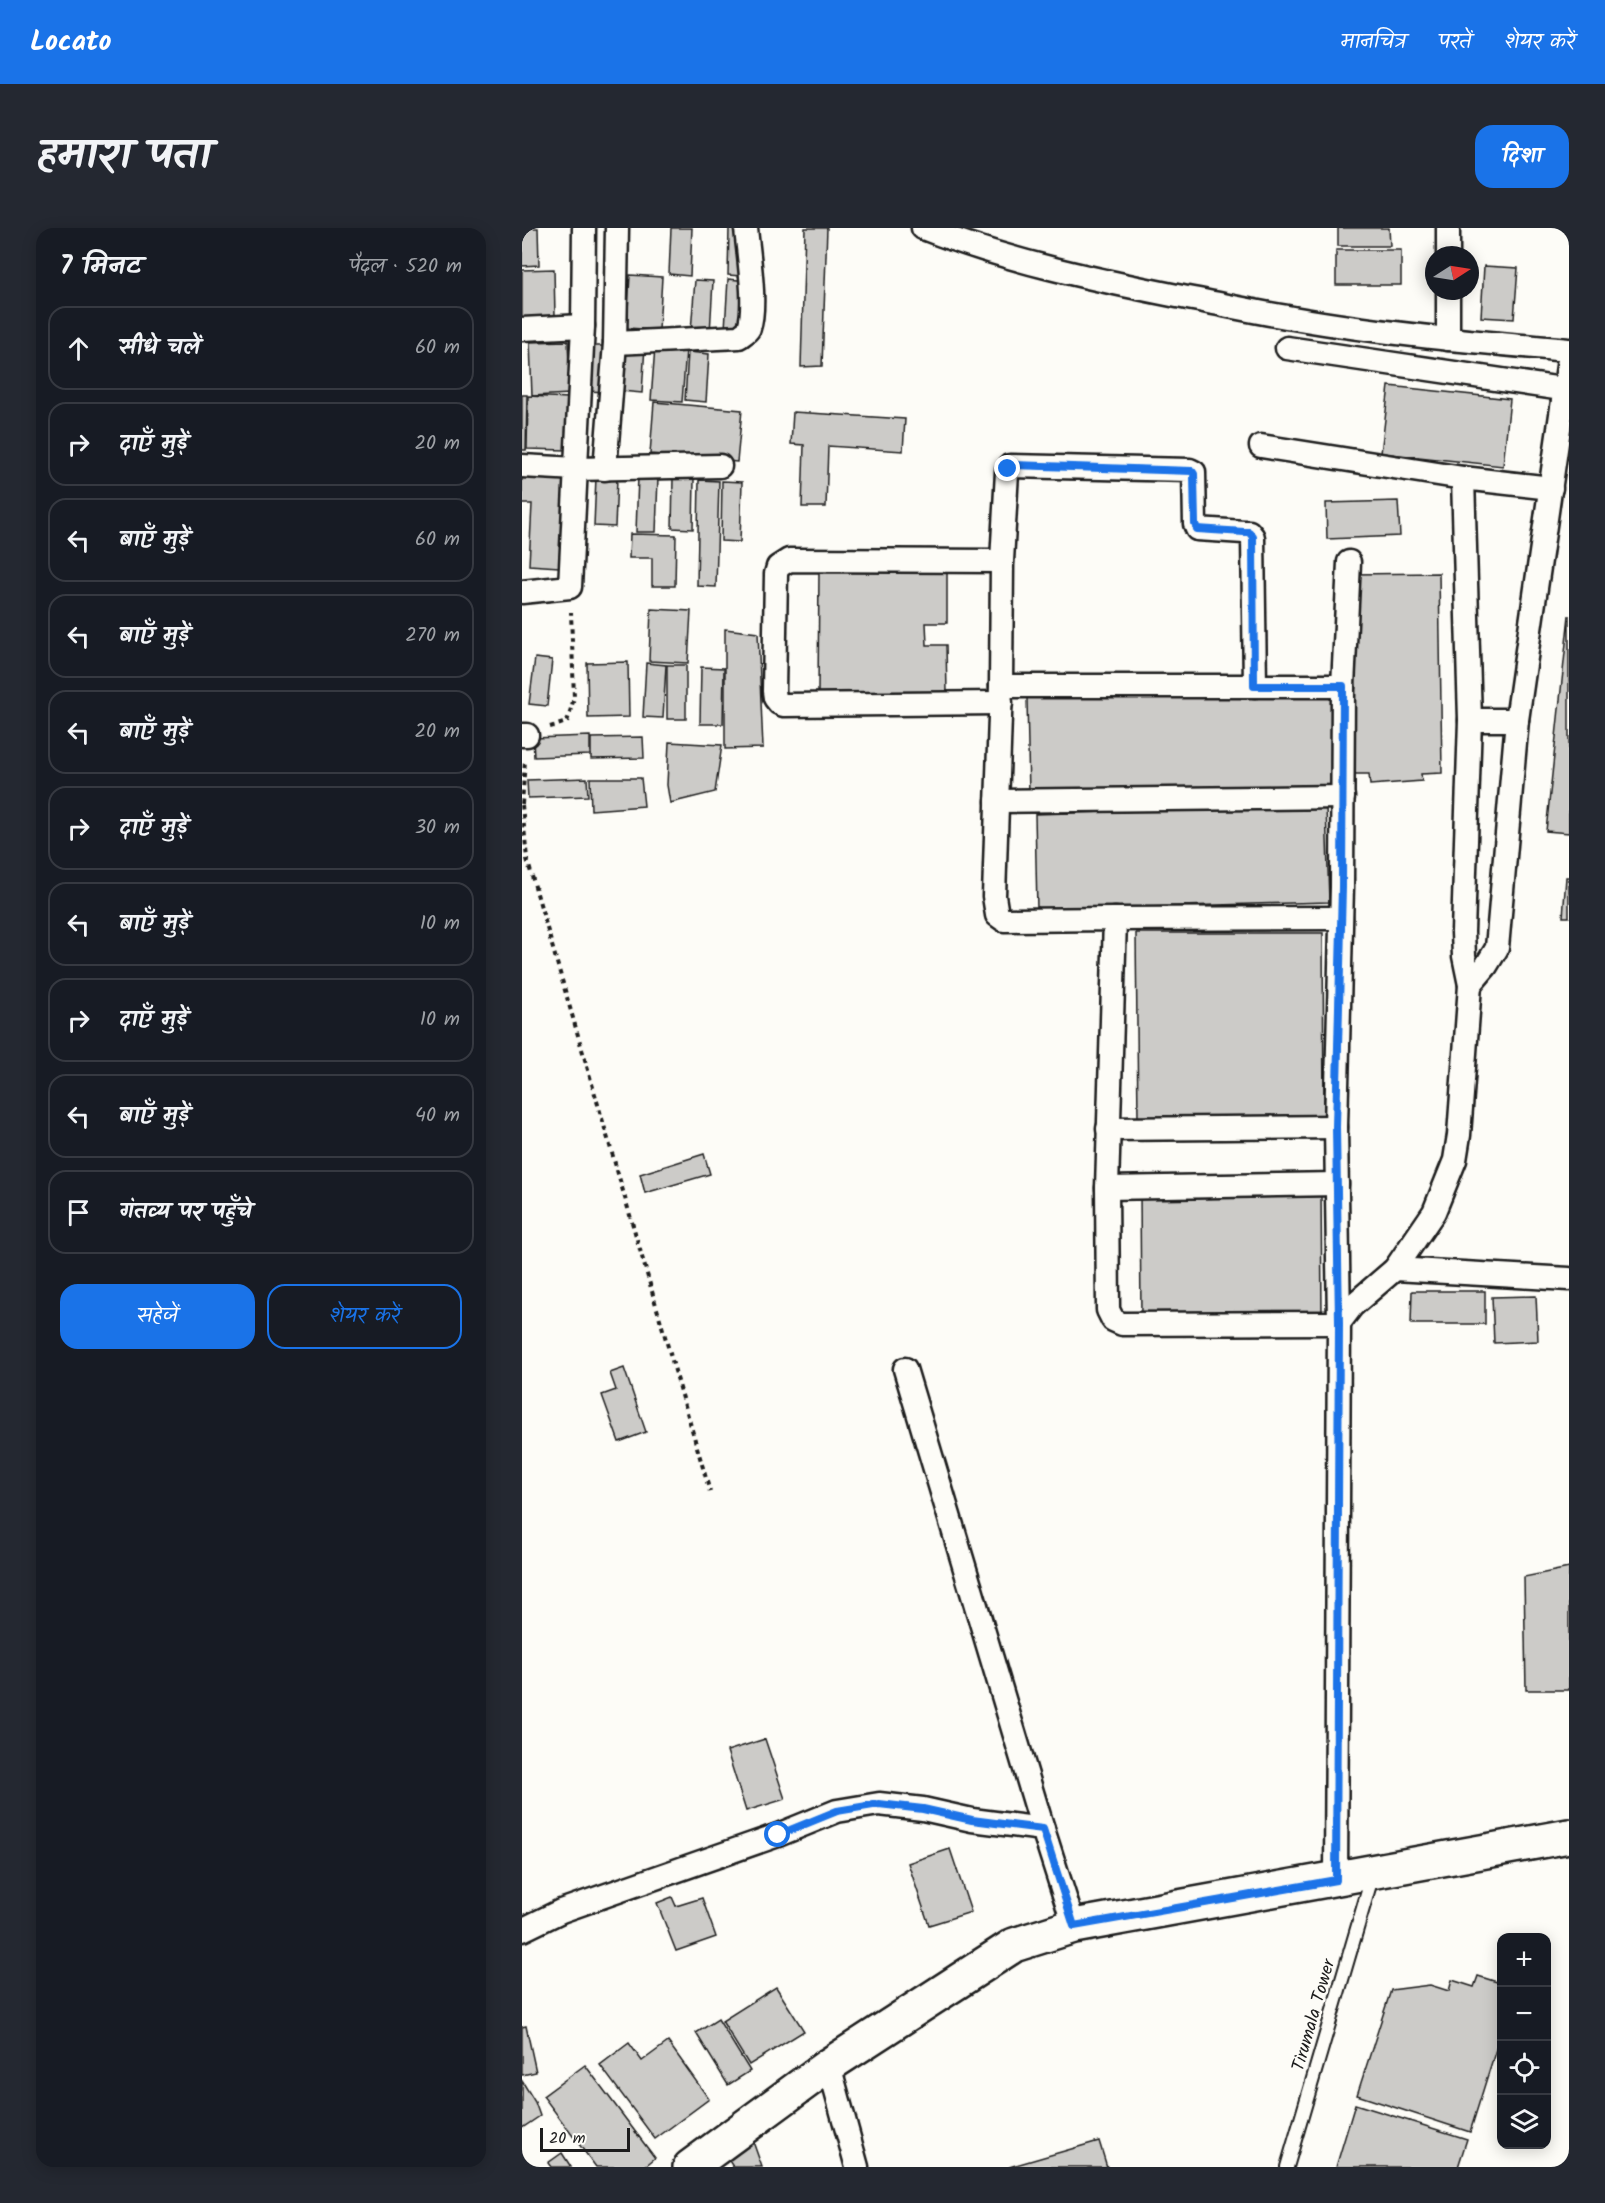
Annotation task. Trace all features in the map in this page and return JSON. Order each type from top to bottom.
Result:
[{"type":"street","points":[[522,592],[570,587],[583,326],[584,228]]},
{"type":"street","points":[[605,469],[615,343],[616,228]]},
{"type":"street","points":[[615,343],[739,337],[745,334],[748,330],[752,306],[746,228]]},
{"type":"street","points":[[923,228],[975,246],[1130,287],[1295,319],[1448,339],[1569,350]]},
{"type":"street","points":[[1448,228],[1448,246]]},
{"type":"street","points":[[1448,300],[1448,339]]},
{"type":"street","points":[[522,329],[583,326]]},
{"type":"street","points":[[1287,348],[1567,390]]},
{"type":"street","points":[[1470,985],[1497,948],[1517,720],[1567,390],[1569,359]]},
{"type":"street","points":[[1262,446],[1463,478],[1551,488]]},
{"type":"street","points":[[522,466],[576,469],[720,466]]},
{"type":"street","points":[[1254,686],[1253,537],[1249,532],[1197,529],[1192,471],[1010,466],[1007,472],[1002,561],[1001,695],[994,896],[997,915],[1004,920],[1015,921],[1341,918]]},
{"type":"street","points":[[1339,1323],[1352,1306],[1395,1269],[1434,1212],[1455,1160],[1459,1135],[1470,985],[1464,956],[1463,932],[1470,720],[1463,478]]},
{"type":"street","points":[[1002,561],[789,560],[782,563],[777,574],[774,691],[778,703],[783,705],[1254,686],[1343,686]]},
{"type":"street","points":[[1336,1880],[1339,1323],[1336,1127],[1343,686],[1349,562]]},
{"type":"street","points":[[1470,720],[1517,720]]},
{"type":"street","points":[[997,801],[1343,797]]},
{"type":"street","points":[[1114,919],[1108,1129],[1107,1310],[1113,1320],[1122,1324],[1339,1323]]},
{"type":"street","points":[[1108,1129],[1336,1127]]},
{"type":"street","points":[[1107,1188],[1337,1184]]},
{"type":"street","points":[[1395,1269],[1569,1279]]},
{"type":"street","points":[[905,1369],[1074,1926]]},
{"type":"street","points":[[522,1930],[561,1911],[744,1847],[837,1811],[879,1804],[923,1809],[972,1820],[1043,1829]]},
{"type":"street","points":[[690,2167],[829,2065],[1014,1946],[1074,1926],[1569,1836]]},
{"type":"street","points":[[829,2065],[857,2167]]},
{"type":"lane","name":"Tirumala Tower","points":[[1287,2167],[1373,1873]]},
{"type":"path","points":[[570,587],[574,698],[567,722],[524,735],[522,804],[527,859],[710,1492]]},
{"type":"building","points":[[522,228],[538,228],[539,265],[522,266]]},
{"type":"building","points":[[671,228],[692,228],[690,276],[669,274]]},
{"type":"building","points":[[729,228],[743,228],[742,276],[728,275]]},
{"type":"building","points":[[805,228],[827,228],[822,366],[801,367]]},
{"type":"building","points":[[1338,228],[1389,228],[1390,246],[1338,246]]},
{"type":"building","points":[[1336,250],[1401,250],[1401,285],[1336,285]]},
{"type":"building","points":[[1484,266],[1518,268],[1514,319],[1481,317]]},
{"type":"building","points":[[554,269],[555,317],[522,318],[522,270]]},
{"type":"building","points":[[630,275],[662,277],[659,330],[627,328]]},
{"type":"building","points":[[728,279],[748,281],[745,330],[725,329]]},
{"type":"building","points":[[695,280],[713,281],[710,333],[691,331]]},
{"type":"building","points":[[568,341],[570,394],[532,396],[530,342]]},
{"type":"building","points":[[587,346],[610,346],[609,392],[586,391]]},
{"type":"building","points":[[645,346],[642,393],[621,391],[621,347]]},
{"type":"building","points":[[655,347],[686,349],[682,402],[651,400]]},
{"type":"building","points":[[688,352],[709,354],[706,402],[685,400]]},
{"type":"building","points":[[1389,386],[1510,399],[1503,466],[1381,453]]},
{"type":"building","points":[[522,395],[527,395],[526,450],[522,450]]},
{"type":"building","points":[[528,396],[568,398],[567,450],[527,449]]},
{"type":"building","points":[[654,402],[742,410],[737,462],[650,454]]},
{"type":"building","points":[[793,412],[905,419],[903,451],[828,446],[826,507],[802,507],[804,445],[791,444]]},
{"type":"building","points":[[522,474],[565,475],[559,567],[529,565],[532,504],[522,504]]},
{"type":"building","points":[[638,476],[658,477],[656,532],[636,532]]},
{"type":"building","points":[[596,477],[617,478],[615,527],[594,526]]},
{"type":"building","points":[[673,478],[694,479],[693,529],[672,528]]},
{"type":"building","points":[[699,480],[719,481],[716,587],[697,586]]},
{"type":"building","points":[[722,481],[742,482],[740,542],[721,541]]},
{"type":"building","points":[[1398,501],[1400,536],[1327,539],[1326,503]]},
{"type":"building","points":[[630,534],[676,535],[675,586],[652,586],[652,558],[629,558]]},
{"type":"building","points":[[819,571],[947,571],[947,623],[926,623],[927,645],[946,645],[947,693],[818,693]]},
{"type":"building","points":[[1439,573],[1442,773],[1421,774],[1422,781],[1370,785],[1369,774],[1355,774],[1352,574]]},
{"type":"building","points":[[651,609],[691,611],[688,663],[649,661]]},
{"type":"building","points":[[1569,615],[1569,833],[1546,831]]},
{"type":"building","points":[[725,629],[758,633],[763,748],[725,749]]},
{"type":"building","points":[[535,658],[552,660],[547,706],[529,704]]},
{"type":"building","points":[[628,662],[629,717],[588,718],[587,663]]},
{"type":"building","points":[[646,663],[666,665],[663,718],[643,717]]},
{"type":"building","points":[[667,665],[686,665],[686,719],[667,719]]},
{"type":"building","points":[[701,667],[724,668],[723,724],[700,724]]},
{"type":"building","points":[[1331,694],[1332,790],[1029,794],[1027,698]]},
{"type":"building","points":[[590,736],[590,755],[534,757],[533,738]]},
{"type":"building","points":[[643,737],[644,758],[591,759],[591,738]]},
{"type":"building","points":[[669,742],[722,745],[715,792],[670,803],[667,785]]},
{"type":"building","points":[[587,778],[588,796],[528,798],[527,780]]},
{"type":"building","points":[[590,778],[641,778],[644,806],[591,810]]},
{"type":"building","points":[[1326,806],[1329,902],[1037,910],[1035,814]]},
{"type":"building","points":[[1566,877],[1569,877],[1569,917],[1563,917]]},
{"type":"building","points":[[1136,933],[1323,933],[1324,1118],[1138,1119]]},
{"type":"building","points":[[704,1154],[710,1174],[645,1193],[640,1174]]},
{"type":"building","points":[[1321,1191],[1322,1318],[1141,1319],[1140,1192]]},
{"type":"building","points":[[1412,1291],[1485,1291],[1485,1324],[1411,1324]]},
{"type":"building","points":[[1536,1296],[1538,1341],[1494,1343],[1492,1297]]},
{"type":"building","points":[[624,1368],[646,1432],[619,1442],[602,1395],[616,1390],[610,1373]]},
{"type":"building","points":[[1569,1568],[1569,1690],[1526,1690],[1524,1577]]},
{"type":"building","points":[[765,1739],[785,1799],[746,1811],[727,1751]]},
{"type":"building","points":[[950,1849],[971,1912],[929,1925],[908,1863]]},
{"type":"building","points":[[672,1897],[676,1906],[702,1898],[716,1937],[676,1951],[657,1903]]},
{"type":"building","points":[[1478,1976],[1497,1982],[1497,2046],[1470,2132],[1357,2095],[1391,1990],[1430,1985],[1449,1991],[1452,1980],[1474,1987]]},
{"type":"building","points":[[776,1987],[804,2031],[749,2065],[722,2021]]},
{"type":"building","points":[[718,2019],[750,2071],[728,2085],[696,2033]]},
{"type":"building","points":[[526,2026],[536,2072],[522,2075],[522,2027]]},
{"type":"building","points":[[668,2042],[709,2099],[655,2139],[600,2065],[629,2043],[642,2061]]},
{"type":"building","points":[[585,2065],[655,2158],[644,2167],[596,2167],[543,2096]]},
{"type":"building","points":[[522,2081],[535,2102],[540,2116],[522,2128]]},
{"type":"building","points":[[1355,2104],[1467,2139],[1458,2167],[1336,2167]]},
{"type":"building","points":[[751,2136],[762,2167],[733,2167],[726,2156]]},
{"type":"building","points":[[1099,2141],[1107,2167],[1009,2167]]},
{"type":"building","points":[[562,2153],[571,2167],[551,2167],[548,2163]]},
{"type":"route","points":[[778,1835],[837,1811],[879,1804],[923,1809],[972,1820],[1043,1829],[1074,1926],[1336,1880],[1339,1338],[1336,1127],[1342,887],[1343,686],[1254,686],[1253,537],[1249,532],[1197,529],[1195,527],[1194,472],[1190,470],[1013,465],[1008,469]]}]
